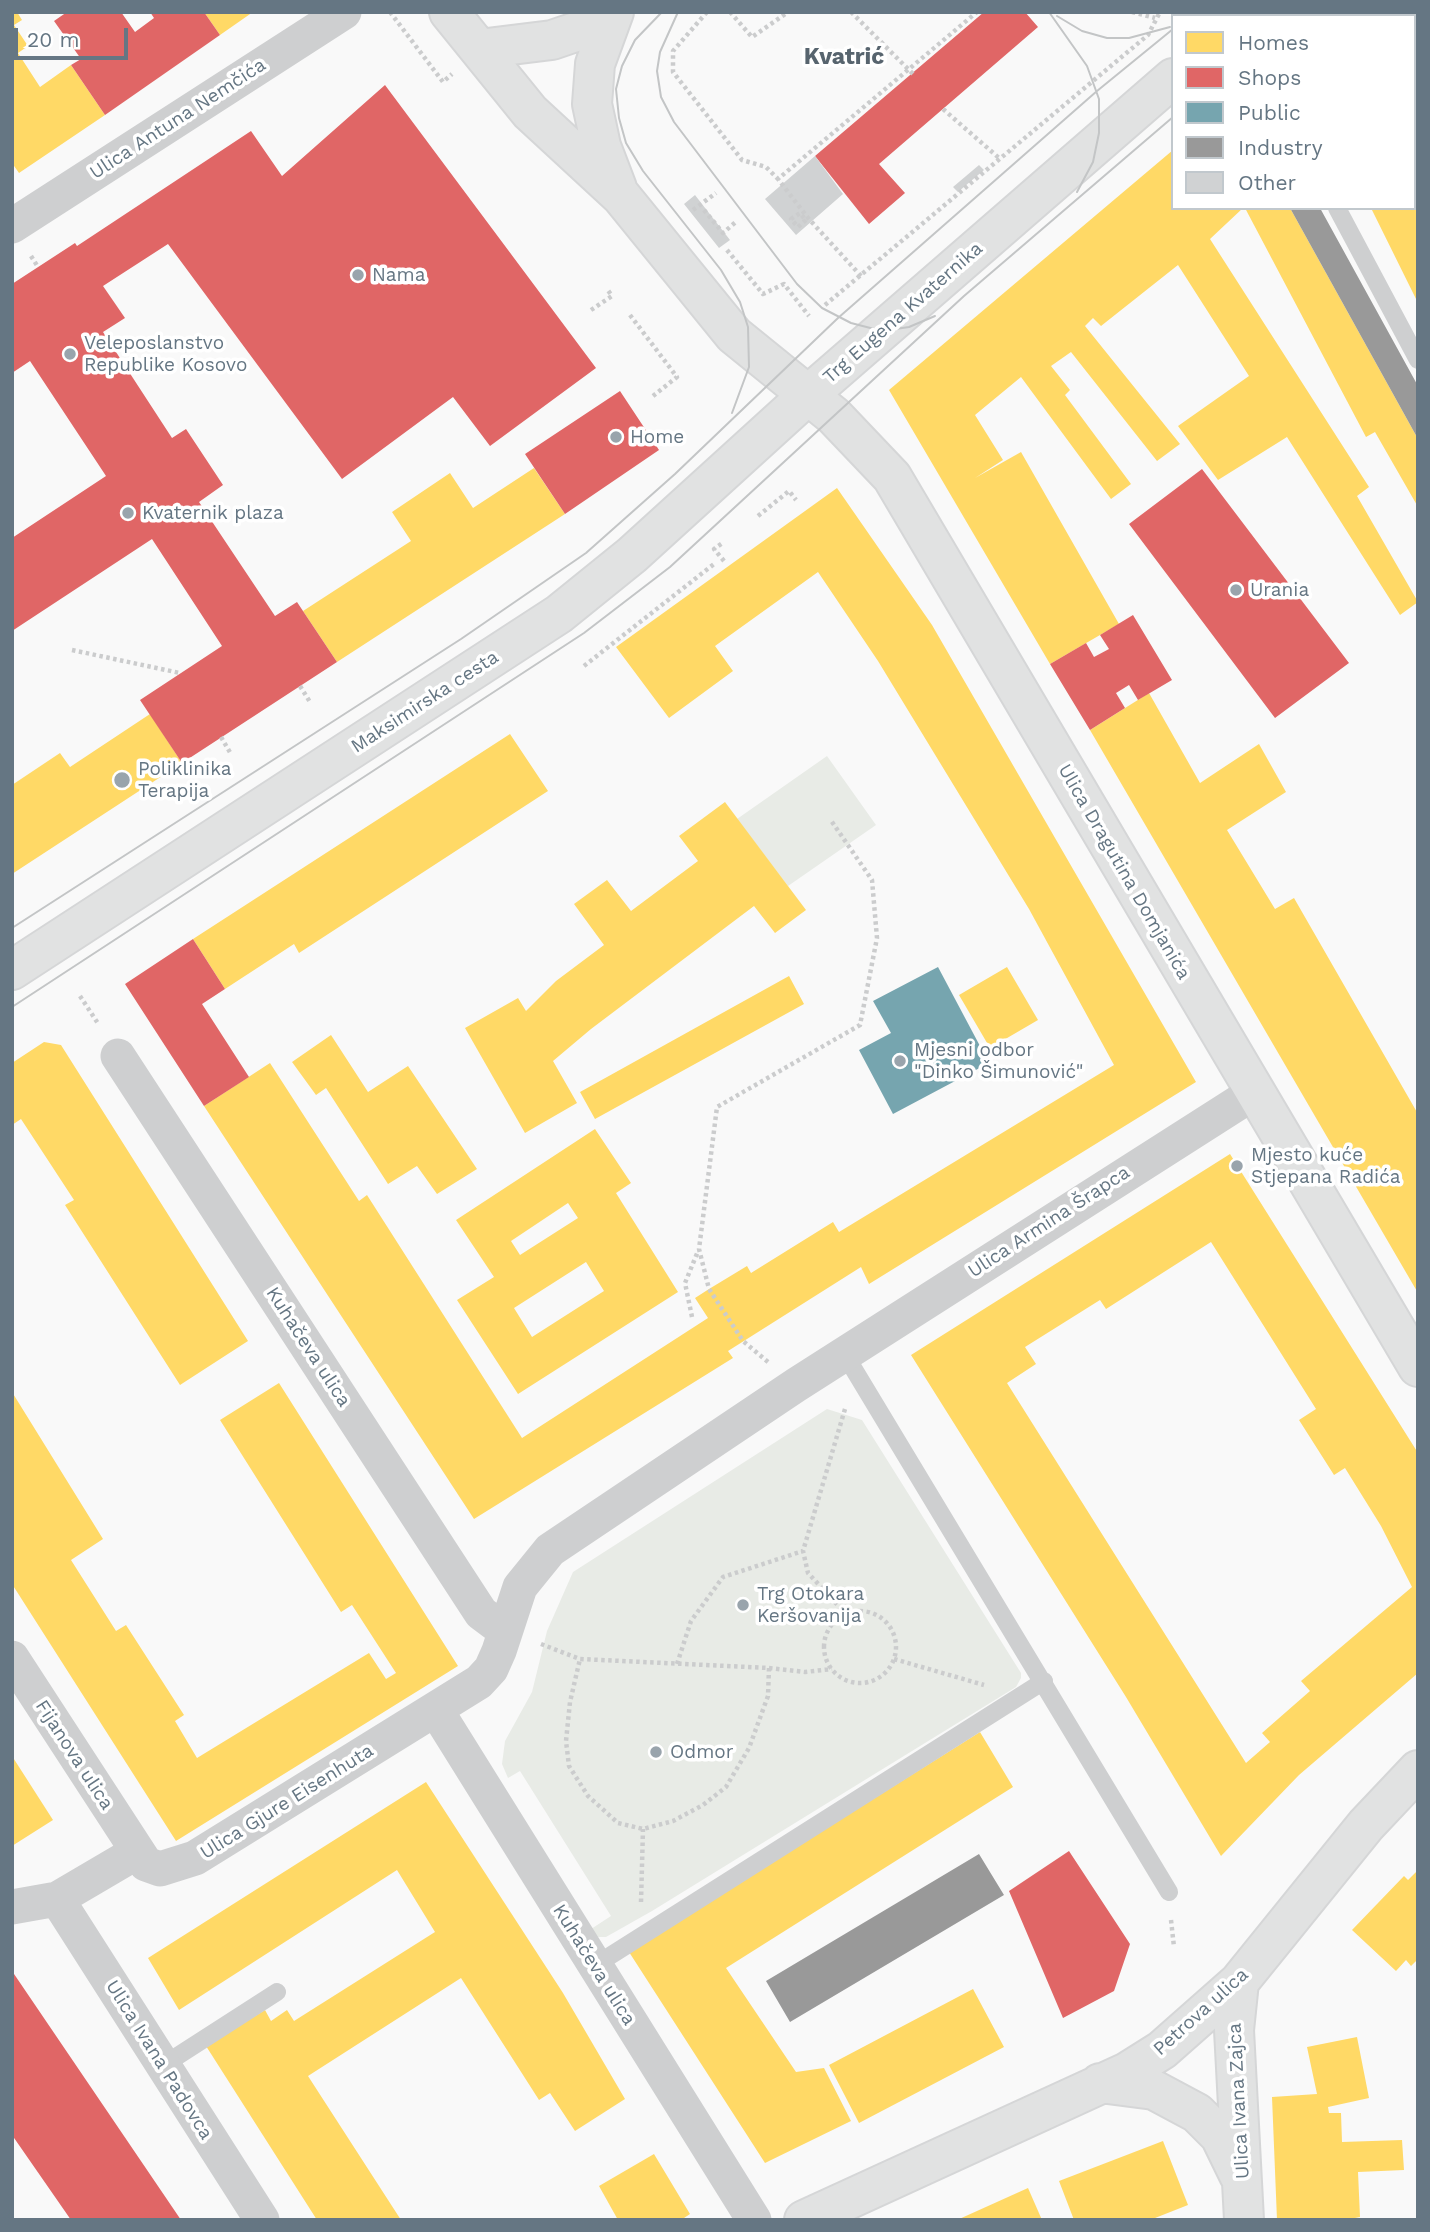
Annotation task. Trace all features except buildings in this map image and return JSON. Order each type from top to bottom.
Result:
[{"type":"main road","name":"Trg Eugena Kvaternika","points":[[449,12],[467,60],[530,112],[621,196],[728,329],[808,395],[1171,80]]},
{"type":"main road","name":"Trg Eugena Kvaternika","points":[[615,13],[595,64],[592,104],[600,146],[621,196]]},
{"type":"main road","points":[[467,60],[552,40],[593,26],[615,13]]},
{"type":"main road","name":"Maksimirska cesta","points":[[12,970],[559,614],[632,555],[808,395]]},
{"type":"main road","name":"Ulica Dragutina Domjanića","points":[[808,395],[879,461],[904,494],[1418,1367]]},
{"type":"main road","name":"Petrova ulica","points":[[804,2220],[1126,2072],[1162,2050],[1239,1982],[1366,1825],[1418,1770]]},
{"type":"main road","name":"Ulica Ivana Zajca","points":[[1239,1982],[1234,2030],[1244,2204]]},
{"type":"main road","points":[[1100,2083],[1154,2090],[1197,2113],[1229,2150],[1244,2204]]},
{"type":"street","name":"Ulica Antuna Nemčića","points":[[12,226],[344,12]]},
{"type":"street","name":"Kuhačeva ulica","points":[[118,1056],[481,1613],[521,1637]]},
{"type":"street","name":"Ulica Armina Šrapca","points":[[853,1368],[1255,1093]]},
{"type":"street","points":[[436,1710],[479,1682],[521,1637],[520,1587],[550,1550],[796,1385],[853,1368]]},
{"type":"street","name":"Fijanova ulica","points":[[12,1658],[137,1852]]},
{"type":"street","name":"Kuhačeva ulica","points":[[436,1710],[754,2220]]},
{"type":"street","name":"Ulica Gjure Eisenhuta","points":[[137,1852],[146,1864],[160,1869],[195,1858],[436,1710]]},
{"type":"street","points":[[12,1907],[58,1899],[137,1852]]},
{"type":"street","name":"Ulica Ivana Padovca","points":[[58,1899],[262,2220]]},
{"type":"lane","points":[[1338,210],[1418,360]]},
{"type":"lane","points":[[853,1368],[1169,1892]]},
{"type":"lane","points":[[594,1966],[1044,1681]]},
{"type":"lane","points":[[162,2066],[277,1993]]},
{"type":"path","points":[[390,12],[443,82],[467,60]]},
{"type":"path","points":[[706,12],[673,51],[673,72],[742,160],[766,167],[778,178],[806,218],[861,276]]},
{"type":"path","points":[[730,12],[752,37],[788,12]]},
{"type":"path","points":[[851,12],[910,72]]},
{"type":"path","points":[[778,178],[910,72],[977,12]]},
{"type":"path","points":[[1132,12],[1155,18]]},
{"type":"path","points":[[825,305],[1148,35],[1160,12]]},
{"type":"path","points":[[943,109],[999,158]]},
{"type":"path","points":[[693,210],[716,193]]},
{"type":"path","points":[[704,210],[723,233],[737,221]]},
{"type":"path","points":[[727,250],[762,294],[784,284],[809,316]]},
{"type":"path","points":[[591,310],[612,296],[607,289]]},
{"type":"path","points":[[843,292],[847,300]]},
{"type":"path","points":[[630,315],[677,377],[653,396]]},
{"type":"path","points":[[758,516],[789,491],[796,500]]},
{"type":"path","points":[[724,542],[714,549],[724,561]]},
{"type":"path","points":[[584,666],[714,564]]},
{"type":"path","points":[[72,650],[180,673]]},
{"type":"path","points":[[300,686],[310,702]]},
{"type":"path","points":[[221,737],[231,754]]},
{"type":"path","points":[[692,1317],[685,1283],[699,1249],[717,1107],[860,1024],[877,938],[872,880],[830,818]]},
{"type":"path","points":[[699,1249],[709,1289],[743,1342],[796,1385]]},
{"type":"path","points":[[846,1614],[808,1573],[803,1551],[853,1368]]},
{"type":"path","points":[[677,1664],[691,1621],[723,1577],[803,1551]]},
{"type":"path","points":[[862,1611],[884,1620],[896,1640],[894,1659],[884,1674],[863,1682],[851,1681],[832,1669],[827,1658],[826,1635],[831,1625],[846,1614],[862,1611]]},
{"type":"path","points":[[521,1637],[580,1659],[805,1672],[832,1669]]},
{"type":"path","points":[[580,1659],[570,1702],[566,1741],[569,1766],[588,1796],[618,1823],[643,1829],[673,1821],[703,1805],[726,1787],[749,1748],[768,1696],[769,1668]]},
{"type":"path","points":[[894,1659],[1022,1695]]},
{"type":"path","points":[[640,1937],[643,1829]]},
{"type":"shaded area","points":[[827,756],[876,825],[788,886],[737,819]]},
{"type":"shaded area","points":[[827,1409],[862,1420],[1021,1673],[1021,1678],[1016,1687],[652,1911],[606,1937],[598,1937],[588,1931],[611,1916],[520,1771],[508,1778],[502,1764],[505,1741],[532,1692],[547,1631],[573,1572]]},
{"type":"tram line","points":[[662,12],[635,40],[622,66],[616,89],[619,118],[626,143],[643,171],[721,270],[740,302],[748,327],[749,367],[732,413]]},
{"type":"tram line","points":[[678,12],[660,52],[657,71],[661,97],[674,122],[797,284],[822,308],[851,323],[882,331],[909,327],[935,316]]},
{"type":"tram line","points":[[1049,12],[1087,66],[1099,99],[1099,133],[1093,162],[1077,192]]},
{"type":"tram line","points":[[1057,16],[1082,31],[1107,38],[1129,38],[1170,27]]},
{"type":"tram line","points":[[12,928],[461,639],[586,553],[675,474],[838,318],[1097,91],[1171,31]]},
{"type":"tram line","points":[[12,1007],[584,633],[670,567],[964,296],[1171,119]]},
{"type":"place","name":"Nama","points":[[358,275]]},
{"type":"place","name":"Veleposlanstvo Republike Kosovo","points":[[70,354]]},
{"type":"place","name":"Home","points":[[616,437]]},
{"type":"place","name":"Kvaternik plaza","points":[[128,513]]},
{"type":"place","name":"Urania","points":[[1236,590]]},
{"type":"place","name":"Poliklinika Terapija","points":[[122,780]]},
{"type":"place","name":"Mjesni odbor \"Dinko Šimunović\"","points":[[900,1061]]},
{"type":"place","name":"Mjesto kuće Stjepana Radića","points":[[1237,1166]]},
{"type":"place","name":"Trg Otokara Keršovanija","points":[[743,1605]]},
{"type":"place","name":"Odmor","points":[[656,1752]]},
{"type":"district","name":"Kvatrić","points":[[844,57]]}]
